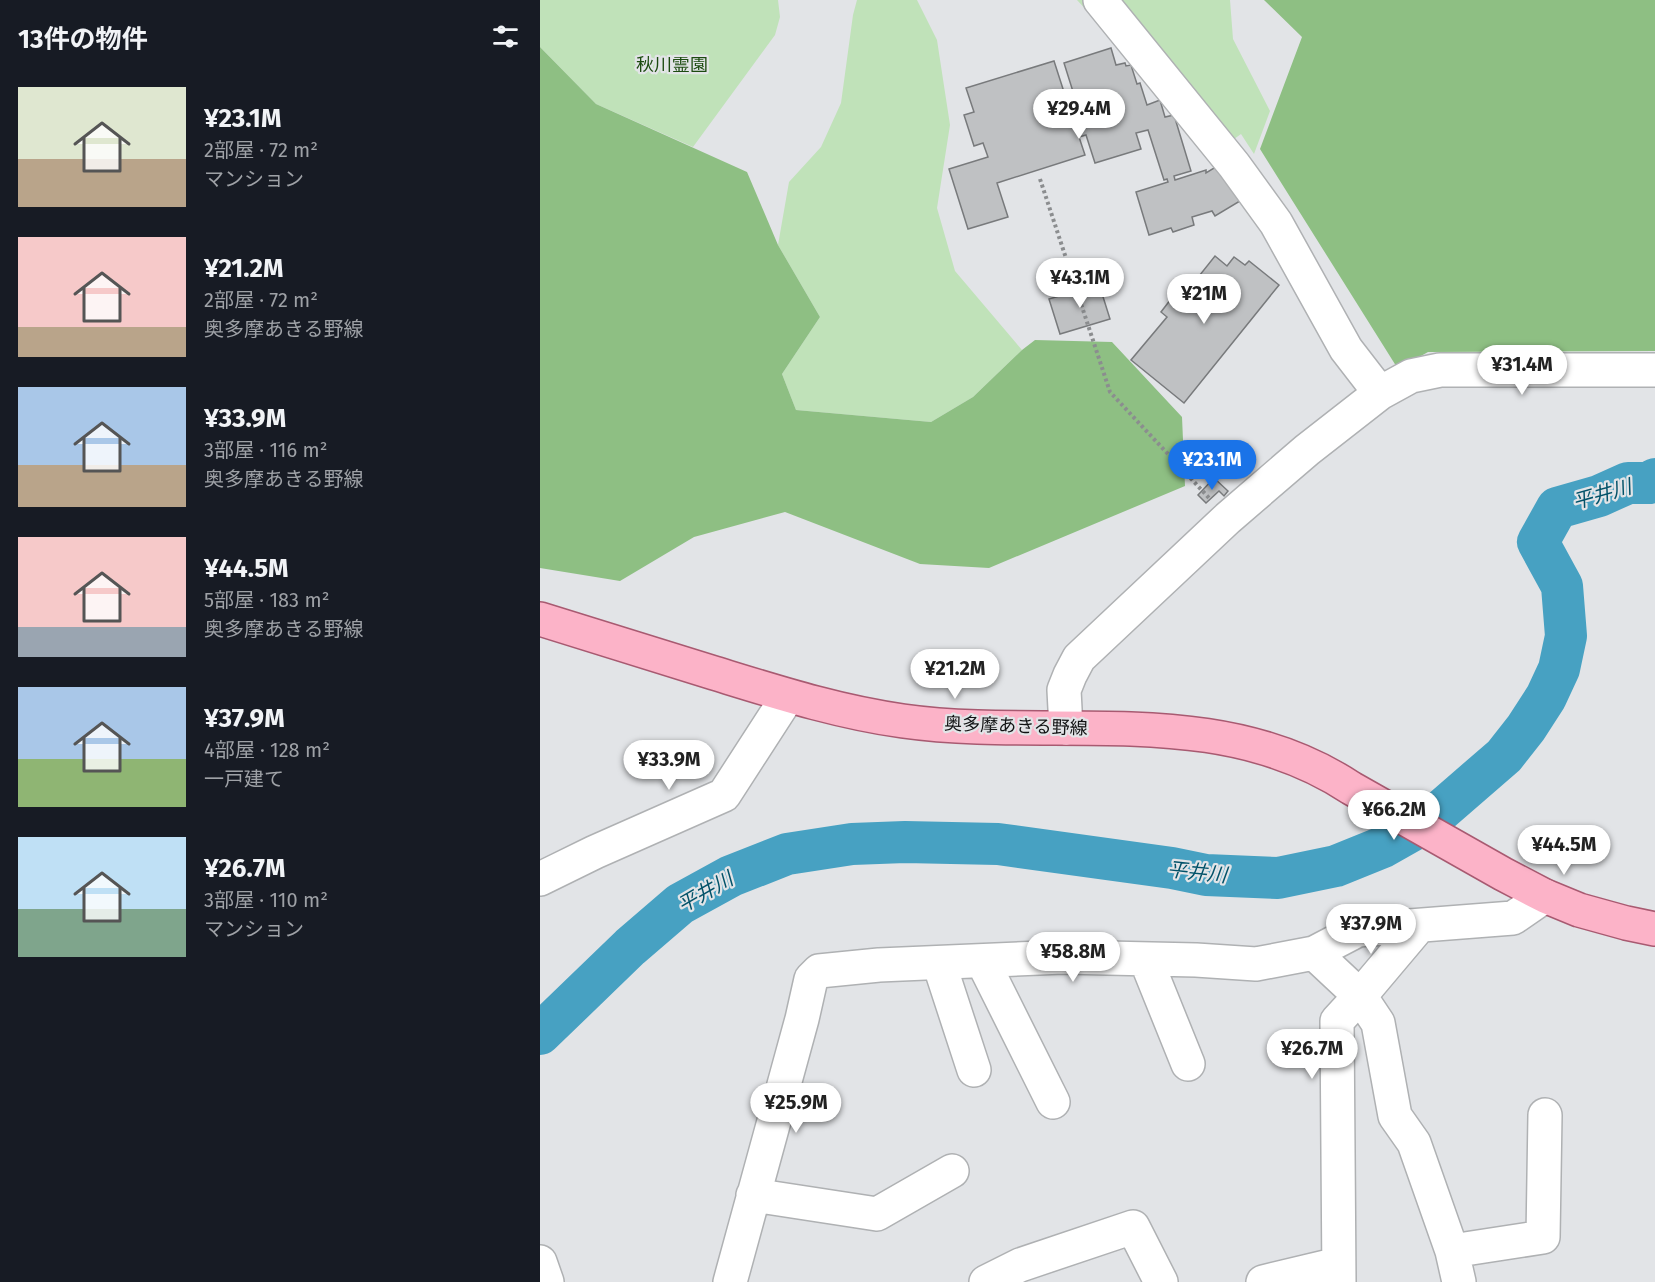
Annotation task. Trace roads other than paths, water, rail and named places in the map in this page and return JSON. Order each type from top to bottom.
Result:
[{"type":"main road","name":"奥多摩あきる野線","points":[[540,620],[788,696],[842,710],[904,721],[993,727],[1165,730],[1251,743],[1295,759],[1336,778],[1545,896]]},
{"type":"main road","points":[[1545,896],[1579,910],[1655,929]]},
{"type":"street","points":[[1100,0],[1234,165],[1276,223],[1346,349],[1380,393]]},
{"type":"street","points":[[1066,728],[1064,690],[1079,658],[1228,518],[1380,393],[1411,376],[1440,370],[1655,370]]},
{"type":"street","points":[[540,879],[724,795],[788,696]]},
{"type":"street","points":[[730,1282],[811,979],[819,971],[879,965],[1062,957],[1196,960],[1256,964],[1314,953],[1358,930],[1513,918],[1545,896]]},
{"type":"street","points":[[1263,1282],[1338,1273],[1337,1021],[1419,926]]},
{"type":"street","points":[[1314,953],[1360,996],[1378,1023],[1395,1116],[1414,1143],[1455,1267],[1543,1236],[1545,1115]]},
{"type":"street","points":[[1146,960],[1188,1064]]},
{"type":"street","points":[[983,962],[1053,1102]]},
{"type":"street","points":[[939,963],[974,1070]]},
{"type":"street","points":[[753,1195],[877,1214],[952,1171]]},
{"type":"street","points":[[986,1282],[1020,1265],[1133,1227],[1161,1282]]},
{"type":"street","points":[[540,1262],[547,1282]]},
{"type":"waterway","name":"平井川","points":[[540,1034],[630,947],[680,904],[731,876],[787,854],[852,844],[905,842],[998,844],[1172,868],[1206,875],[1278,878],[1336,866],[1383,847],[1429,821],[1504,756],[1546,697],[1559,669],[1566,636],[1562,586],[1538,542],[1557,508],[1599,496],[1628,483],[1649,483],[1655,479]]},
{"type":"park label","name":"秋川霊園","points":[[672,65]]}]
